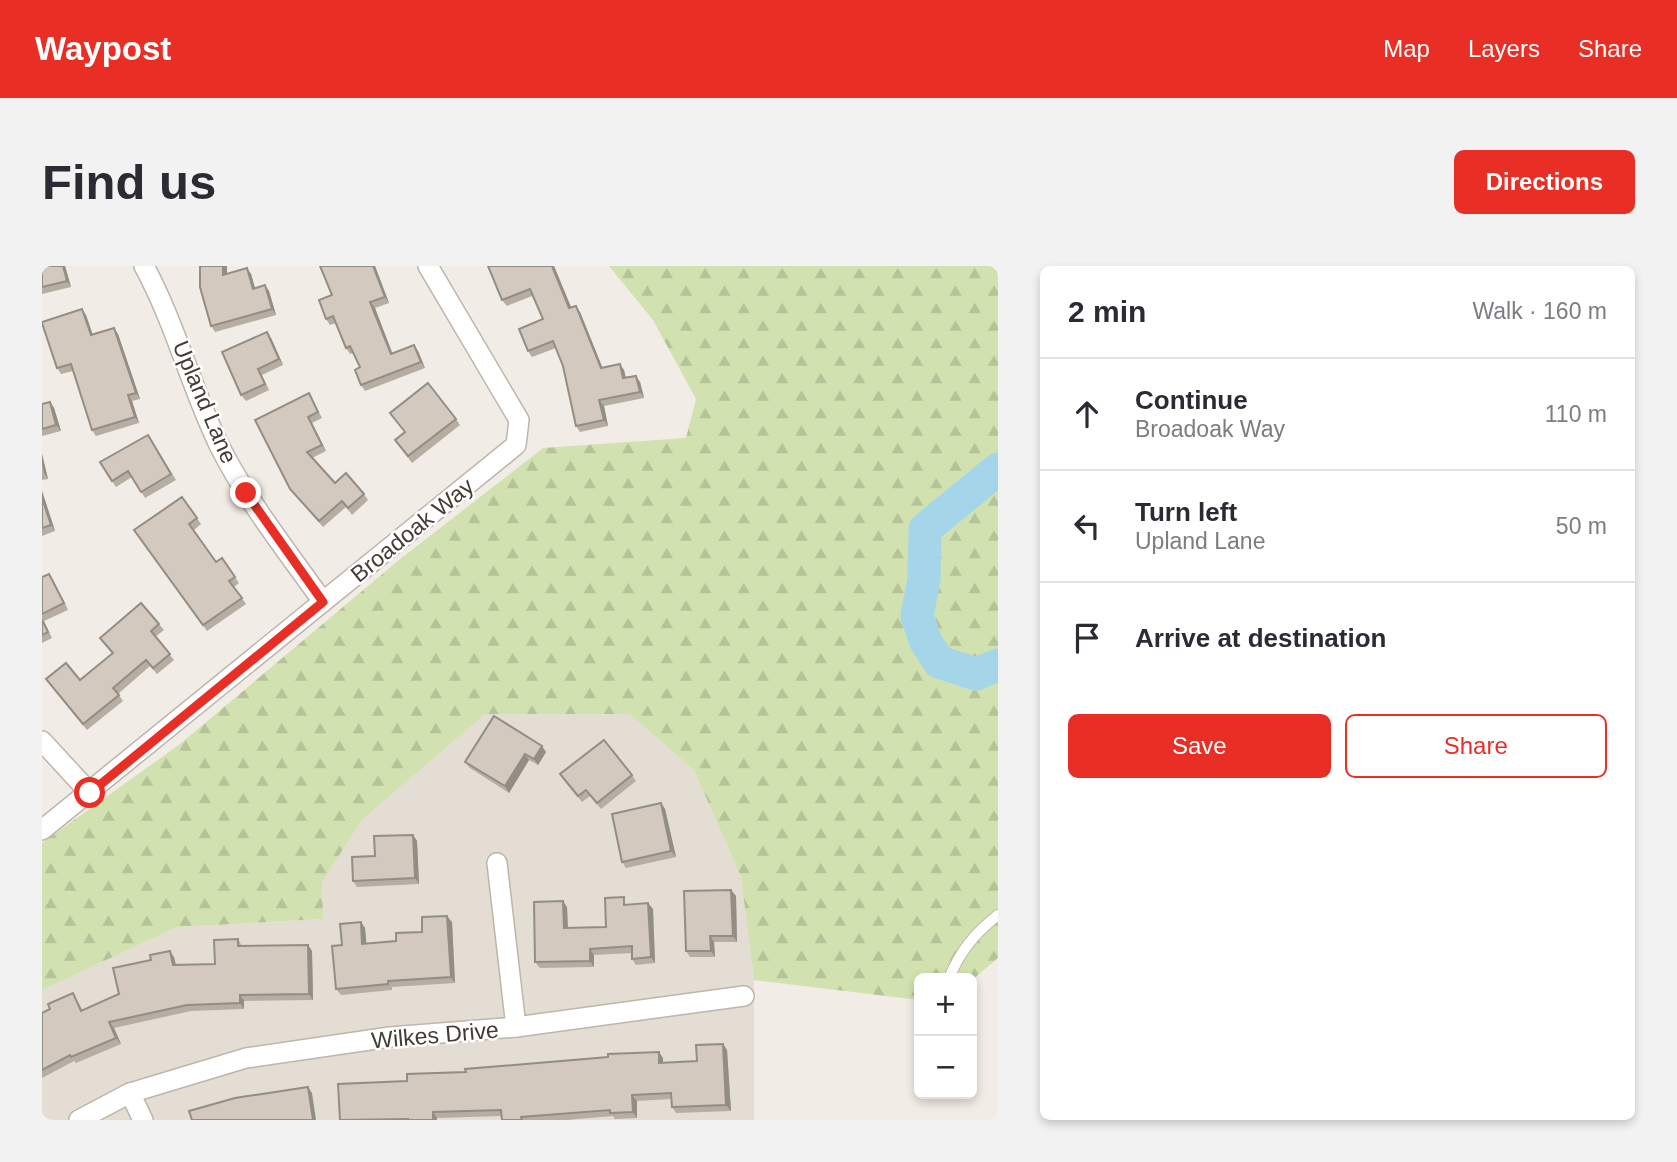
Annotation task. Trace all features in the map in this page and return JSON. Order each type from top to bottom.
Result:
[{"type":"street","name":"Upland Lane","points":[[144,266],[164,302],[218,443],[246,493],[323,602]]},
{"type":"street","name":"Broadoak Way","points":[[42,830],[516,445],[519,419],[428,266]]},
{"type":"street","points":[[42,741],[90,793]]},
{"type":"street","points":[[497,863],[516,1027]]},
{"type":"street","name":"Wilkes Drive","points":[[79,1120],[130,1093],[246,1058],[390,1037],[516,1027],[744,996]]},
{"type":"street","points":[[130,1093],[143,1120]]},
{"type":"lane","points":[[952,973],[967,943],[998,915]]},
{"type":"shaded area","points":[[485,714],[629,714],[694,770],[741,877],[754,980],[754,1120],[42,1120],[42,990],[177,927],[323,919],[322,882],[362,820]]},
{"type":"green space","points":[[609,266],[998,266],[998,958],[977,976],[977,973],[914,973],[914,999],[754,980],[741,877],[694,770],[629,714],[485,714],[362,820],[322,882],[323,919],[177,927],[42,990],[42,843],[180,744],[399,560],[543,448],[686,438],[696,399],[653,320]]},
{"type":"building","points":[[42,266],[63,266],[67,281],[42,287]]},
{"type":"building","points":[[200,266],[223,266],[223,275],[247,268],[253,289],[265,285],[272,309],[211,326],[200,287]]},
{"type":"building","points":[[320,266],[373,266],[385,297],[370,302],[391,354],[414,345],[421,362],[361,385],[355,370],[360,367],[350,346],[346,348],[333,316],[326,319],[319,300],[332,295]]},
{"type":"building","points":[[488,266],[552,266],[569,308],[576,306],[601,368],[620,364],[623,378],[636,376],[640,392],[599,400],[604,420],[576,426],[563,366],[553,341],[528,351],[519,329],[543,319],[530,289],[502,300]]},
{"type":"building","points":[[82,309],[91,335],[114,328],[136,393],[128,395],[135,417],[92,430],[71,364],[57,368],[42,323]]},
{"type":"building","points":[[267,332],[279,359],[258,369],[265,384],[241,395],[222,352]]},
{"type":"building","points":[[428,383],[456,419],[408,456],[395,440],[405,432],[390,413]]},
{"type":"building","points":[[309,393],[318,412],[308,417],[322,445],[307,452],[335,483],[346,473],[364,494],[348,508],[342,501],[319,521],[290,489],[255,420]]},
{"type":"building","points":[[50,402],[56,425],[42,429],[42,404]]},
{"type":"building","points":[[148,435],[171,474],[141,492],[128,471],[112,481],[100,462]]},
{"type":"building","points":[[182,497],[197,518],[189,524],[216,562],[222,558],[235,577],[229,581],[242,598],[203,625],[134,530]]},
{"type":"building","points":[[42,498],[51,525],[42,528]]},
{"type":"building","points":[[49,574],[64,603],[42,614],[42,577]]},
{"type":"building","points":[[141,603],[159,624],[151,631],[170,654],[153,668],[146,660],[113,688],[119,695],[83,724],[46,679],[66,663],[80,680],[113,653],[100,638]]},
{"type":"building","points":[[42,620],[48,632],[42,635]]},
{"type":"building","points":[[494,716],[542,746],[534,759],[525,754],[505,786],[465,762]]},
{"type":"building","points":[[604,740],[632,775],[597,803],[586,790],[578,796],[560,774]]},
{"type":"building","points":[[661,803],[671,851],[622,862],[612,814]]},
{"type":"building","points":[[413,835],[415,878],[353,881],[352,857],[375,856],[374,836]]},
{"type":"building","points":[[731,890],[733,936],[710,936],[711,951],[686,951],[684,891]]},
{"type":"building","points":[[624,897],[624,905],[648,903],[651,957],[632,959],[632,946],[590,949],[590,961],[535,962],[534,902],[563,901],[564,928],[606,927],[605,898]]},
{"type":"building","points":[[447,916],[451,977],[388,981],[388,984],[336,989],[332,946],[342,945],[340,924],[361,922],[362,944],[396,941],[396,933],[422,932],[422,917]]},
{"type":"building","points":[[238,939],[238,946],[308,945],[309,994],[240,995],[240,1003],[187,1005],[109,1022],[116,1038],[71,1057],[70,1055],[42,1070],[42,1013],[50,1009],[48,1004],[73,993],[81,1011],[119,994],[113,968],[151,960],[150,955],[170,951],[173,965],[215,964],[214,940]]},
{"type":"building","points":[[723,1044],[726,1105],[672,1107],[671,1093],[632,1095],[633,1112],[610,1113],[610,1110],[502,1120],[501,1110],[433,1112],[433,1120],[340,1120],[338,1084],[407,1081],[407,1074],[466,1072],[465,1069],[608,1057],[608,1054],[659,1052],[659,1063],[697,1061],[696,1045]]},
{"type":"building","points":[[308,1087],[313,1120],[192,1120],[189,1111],[235,1098]]},
{"type":"waterway","points":[[998,469],[925,529],[924,579],[917,616],[926,642],[939,662],[976,674],[998,665]]},
{"type":"route","points":[[90,793],[323,602],[246,493]]}]
